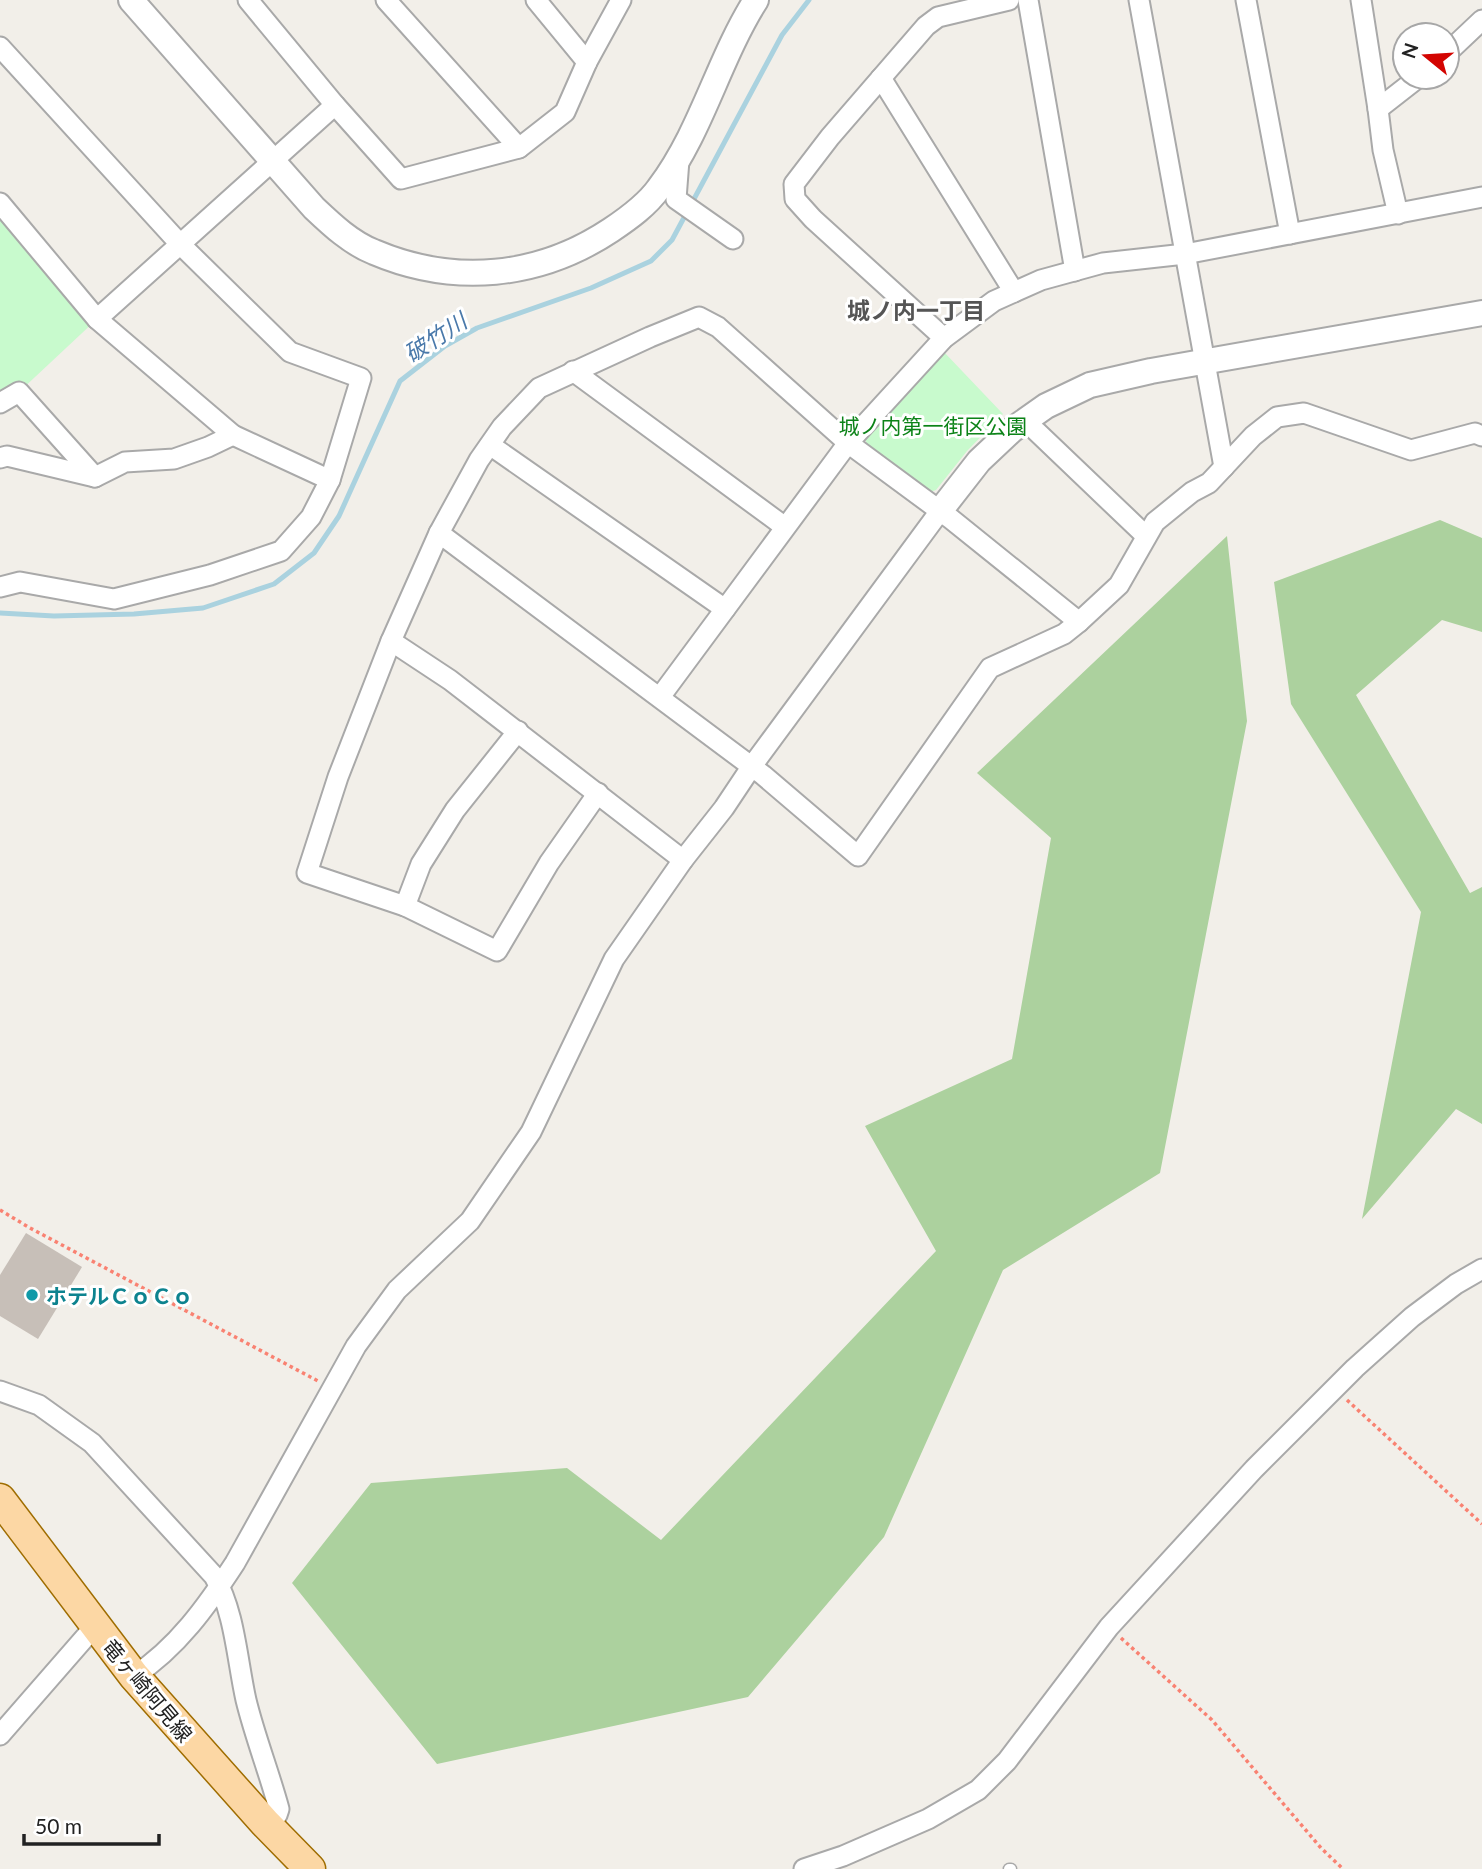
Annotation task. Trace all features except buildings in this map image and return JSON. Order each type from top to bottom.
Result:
[{"type":"main road","name":"竜ヶ崎阿見線","points":[[0,1499],[134,1676],[265,1824],[310,1869]]},
{"type":"street","points":[[131,0],[314,208],[340,232],[372,252],[439,271],[481,274],[517,270],[564,257],[596,240],[631,216],[657,191],[679,160],[735,35],[757,0]]},
{"type":"street","points":[[248,0],[401,179],[519,148],[565,112],[587,62],[621,0]]},
{"type":"street","points":[[386,0],[519,148]]},
{"type":"street","points":[[536,0],[587,62]]},
{"type":"street","points":[[944,338],[813,219],[795,199],[794,184],[830,137],[926,26],[938,17],[1009,0]]},
{"type":"street","points":[[1028,0],[1075,271]]},
{"type":"street","points":[[1139,0],[1224,467]]},
{"type":"street","points":[[1246,0],[1290,234]]},
{"type":"street","points":[[1361,0],[1383,150],[1398,214]]},
{"type":"street","points":[[1461,40],[1482,20]]},
{"type":"street","points":[[0,47],[180,244],[290,352],[361,378],[330,480],[311,517],[281,551],[210,575],[114,599],[20,582],[0,587]]},
{"type":"street","points":[[881,78],[1014,292]]},
{"type":"street","points":[[1378,110],[1402,91]]},
{"type":"street","points":[[97,319],[335,105]]},
{"type":"street","points":[[679,160],[676,199],[733,239]]},
{"type":"street","points":[[660,697],[848,443],[944,338],[994,300],[1041,280],[1103,263],[1185,254],[1482,197]]},
{"type":"street","points":[[0,203],[97,319],[233,435],[330,480]]},
{"type":"street","points":[[134,1676],[175,1644],[220,1586],[356,1346],[397,1290],[470,1221],[531,1132],[614,959],[683,860],[979,461],[1026,419],[1062,398],[1102,381],[1482,313]]},
{"type":"street","points":[[598,793],[549,863],[497,951],[405,906],[307,873],[338,777],[391,641],[439,533],[479,460],[502,427],[540,388],[699,317],[718,327],[848,443],[940,511],[1079,622]]},
{"type":"street","points":[[573,371],[785,527]]},
{"type":"street","points":[[0,403],[19,393],[95,477]]},
{"type":"street","points":[[439,533],[752,766],[858,856],[990,668],[1064,635],[1079,622],[1119,585],[1155,523],[1192,492],[1209,483],[1253,436],[1278,417],[1304,413],[1321,417],[1411,450],[1480,434]]},
{"type":"street","points":[[1026,419],[1146,536]]},
{"type":"street","points":[[0,458],[7,456],[95,477],[125,461],[174,459],[233,435]]},
{"type":"street","points":[[490,445],[725,609]]},
{"type":"street","points":[[391,641],[450,680],[683,860]]},
{"type":"street","points":[[405,906],[421,864],[455,810],[518,731]]},
{"type":"street","points":[[804,1869],[843,1856],[928,1819],[978,1790],[1007,1761],[1109,1627],[1254,1469],[1412,1317],[1456,1284],[1482,1269]]},
{"type":"street","points":[[0,1391],[39,1405],[92,1443],[214,1576],[220,1586],[232,1628],[247,1703],[279,1809],[277,1815],[265,1824]]},
{"type":"street","points":[[0,1735],[95,1626]]},
{"type":"path","points":[[0,1210],[332,1389]]},
{"type":"path","points":[[1336,1388],[1482,1524]]},
{"type":"path","points":[[1109,1627],[1212,1720],[1343,1869]]},
{"type":"green space","points":[[0,197],[97,319],[19,392],[0,403]]},
{"type":"green space","name":"城ノ内第一街区公園","points":[[943,351],[1003,414],[967,451],[936,490],[930,492],[867,446],[865,436]]},
{"type":"green space","points":[[1440,520],[1482,538],[1482,632],[1442,620],[1356,695],[1470,893],[1482,887],[1482,1124],[1456,1109],[1362,1219],[1421,912],[1291,704],[1274,582]]},
{"type":"green space","points":[[1227,536],[1247,721],[1160,1173],[1003,1270],[884,1537],[748,1697],[437,1764],[292,1583],[371,1483],[567,1468],[661,1540],[936,1251],[865,1126],[1012,1059],[1051,838],[977,773]]},
{"type":"waterway","name":"破竹川","points":[[0,613],[54,616],[134,614],[203,608],[274,584],[314,553],[339,516],[400,381],[445,346],[477,328],[591,288],[651,261],[672,240],[782,35],[809,0]]},
{"type":"place","name":"ホテルＣｏＣｏ","points":[[32,1295]]},
{"type":"district","name":"城ノ内一丁目","points":[[916,310]]}]
